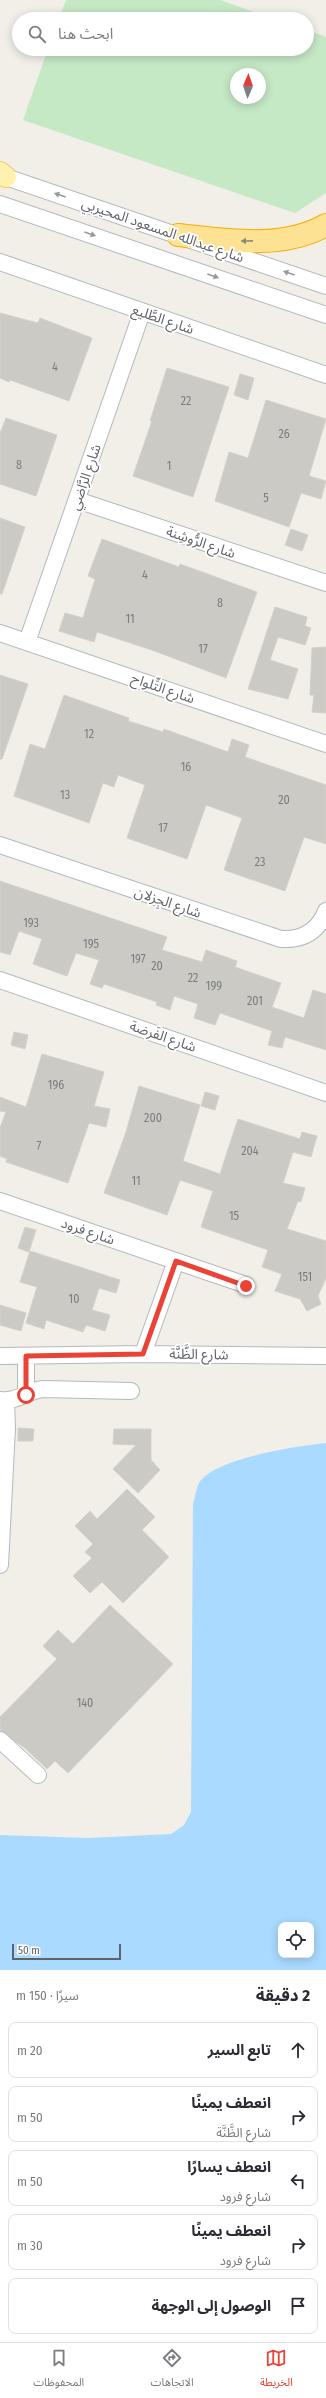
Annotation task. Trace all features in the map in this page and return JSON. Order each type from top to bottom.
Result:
[{"type":"highway","points":[[178,235],[236,241],[276,240],[326,226]]},
{"type":"street","name":"شارع عبدالله المسعود المحيربي","points":[[2,174],[326,286]]},
{"type":"street","name":"شارع عبدالله المسعود المحيربي","points":[[1,204],[326,315]]},
{"type":"street","name":"شارع الطَّليع","points":[[0,262],[326,375]]},
{"type":"street","name":"شارع الرَّاضي","points":[[27,642],[142,312]]},
{"type":"street","name":"شارع الرُّوشِنة","points":[[77,500],[326,583]]},
{"type":"street","name":"شارع التِّلواح","points":[[0,633],[326,744]]},
{"type":"street","name":"شارع الجِزلان","points":[[0,845],[281,940],[298,938],[306,935],[320,924],[326,911]]},
{"type":"street","name":"شارع الفَرضة","points":[[0,980],[326,1093]]},
{"type":"street","name":"شارع فرود","points":[[0,1201],[246,1286]]},
{"type":"street","points":[[143,1354],[176,1261]]},
{"type":"street","name":"شارع الظَّنَّة","points":[[0,1356],[143,1354],[326,1356]]},
{"type":"street","points":[[26,1356],[26,1395]]},
{"type":"street","points":[[0,1565],[3,1401],[43,1389],[131,1391]]},
{"type":"street","points":[[0,1740],[38,1776]]},
{"type":"green space","points":[[66,0],[220,0],[254,12],[62,12]]},
{"type":"green space","points":[[314,33],[326,37],[326,193],[295,213],[23,120],[46,56],[314,56]]},
{"type":"water","points":[[326,1443],[326,1970],[0,1970],[0,1835],[88,1838],[171,1834],[184,1825],[191,1812],[193,1504],[199,1483],[208,1474],[238,1460],[277,1450]]},
{"type":"building","points":[[0,313],[38,323],[40,318],[92,338],[69,401],[10,380],[9,382],[0,378]]},
{"type":"building","points":[[167,368],[229,387],[193,497],[133,476],[152,421],[150,421]]},
{"type":"building","points":[[240,374],[254,378],[248,400],[234,395]]},
{"type":"building","points":[[266,400],[326,419],[309,476],[326,481],[321,499],[301,493],[289,527],[215,501],[229,452],[248,458]]},
{"type":"building","points":[[6,418],[57,435],[36,496],[0,484],[0,433]]},
{"type":"building","points":[[0,518],[25,527],[2,594],[0,594]]},
{"type":"building","points":[[291,529],[308,535],[302,551],[285,545]]},
{"type":"building","points":[[102,539],[179,567],[180,564],[257,592],[226,678],[152,650],[97,632],[94,642],[59,631],[65,613],[83,618],[95,579],[88,576]]},
{"type":"building","points":[[275,607],[307,617],[305,626],[311,628],[305,645],[278,637],[270,660],[298,669],[288,699],[248,689]]},
{"type":"building","points":[[326,647],[326,713],[312,712],[314,695],[310,695],[312,648]]},
{"type":"building","points":[[0,675],[28,684],[2,759],[0,759]]},
{"type":"building","points":[[64,695],[129,718],[128,721],[163,732],[164,729],[228,752],[232,739],[249,745],[245,757],[326,785],[326,844],[304,837],[285,891],[224,870],[242,818],[206,805],[187,859],[127,838],[145,785],[118,775],[114,787],[103,783],[89,823],[14,796],[30,744],[45,749]]},
{"type":"building","points":[[0,881],[167,937],[162,950],[202,962],[206,950],[237,961],[235,967],[281,983],[272,1007],[304,1018],[313,990],[326,994],[326,1050],[285,1037],[282,1048],[268,1045],[272,1031],[220,1013],[215,1025],[194,1018],[198,1004],[174,996],[170,1010],[156,1005],[157,1002],[104,984],[102,988],[90,984],[99,960],[76,953],[67,976],[33,964],[42,939],[19,931],[10,955],[0,952]]},
{"type":"building","points":[[14,1032],[28,1035],[25,1049],[11,1045]]},
{"type":"building","points":[[42,1054],[104,1072],[94,1106],[110,1109],[106,1127],[89,1123],[68,1183],[6,1162],[7,1159],[0,1156],[0,1128],[6,1112],[0,1111],[0,1097],[26,1107]]},
{"type":"building","points":[[139,1086],[200,1105],[183,1161],[220,1174],[238,1119],[300,1139],[302,1132],[317,1136],[311,1157],[293,1152],[283,1183],[305,1188],[301,1202],[298,1201],[287,1229],[326,1241],[326,1278],[318,1296],[321,1304],[307,1311],[300,1299],[275,1291],[282,1274],[262,1267],[268,1250],[201,1227],[213,1191],[180,1180],[167,1215],[104,1193],[126,1132]]},
{"type":"building","points":[[205,1092],[219,1096],[215,1110],[201,1106]]},
{"type":"building","points":[[25,1227],[36,1230],[29,1252],[18,1248]]},
{"type":"building","points":[[30,1251],[120,1280],[116,1293],[99,1288],[92,1310],[110,1315],[105,1331],[86,1325],[83,1332],[46,1320],[44,1329],[26,1323],[37,1287],[20,1282]]},
{"type":"building","points":[[0,1305],[26,1313],[21,1331],[0,1325]]},
{"type":"building","points":[[18,1428],[34,1429],[33,1441],[18,1441]]},
{"type":"building","points":[[114,1429],[151,1429],[151,1460],[160,1470],[138,1493],[113,1469],[136,1445],[113,1444]]},
{"type":"building","points":[[127,1489],[155,1517],[142,1530],[169,1557],[123,1603],[102,1582],[90,1593],[73,1576],[92,1558],[85,1552],[93,1544],[75,1526],[90,1511],[97,1519]]},
{"type":"building","points":[[110,1605],[173,1664],[68,1773],[55,1761],[47,1769],[26,1749],[0,1730],[0,1717],[57,1659],[43,1646],[58,1630],[73,1644]]},
{"type":"route","points":[[26,1395],[26,1356],[143,1354],[176,1261],[246,1286]]}]
